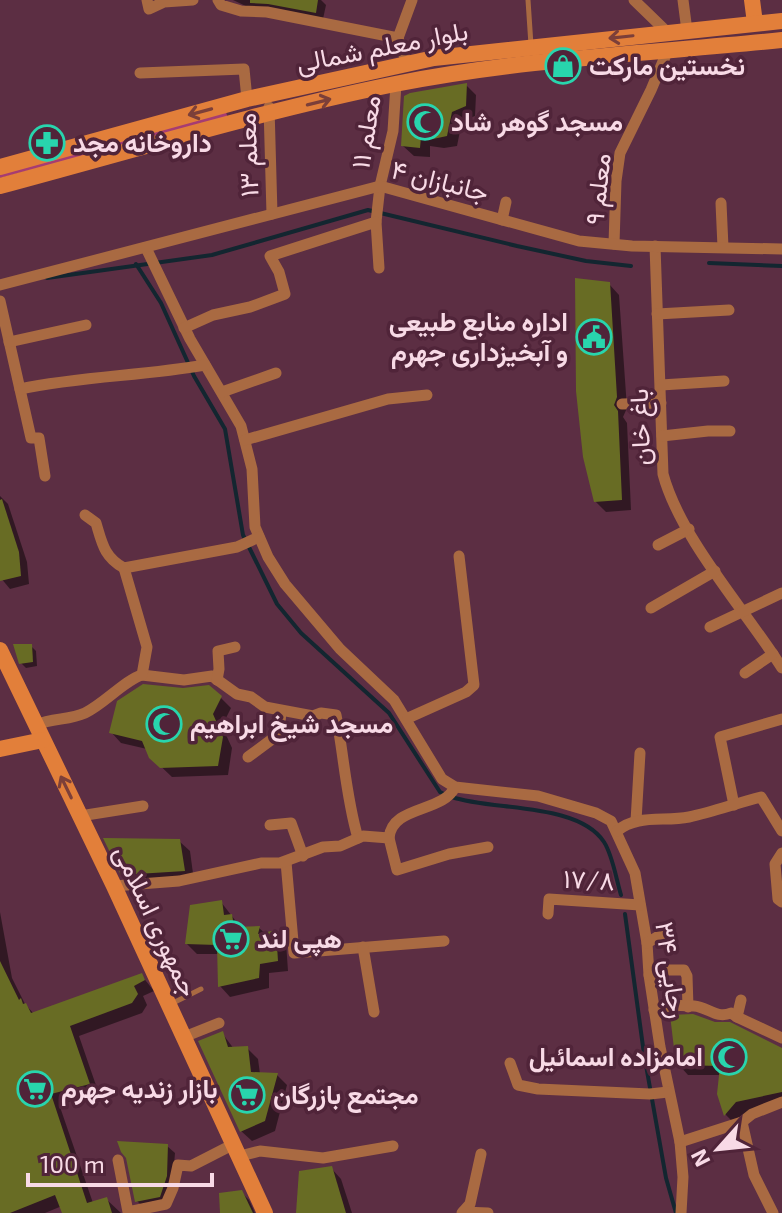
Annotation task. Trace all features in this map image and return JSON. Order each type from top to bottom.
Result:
[{"type":"main road","points":[[752,0],[755,23]]},
{"type":"main road","name":"بلوار معلم شمالی","points":[[0,167],[247,99],[407,64],[531,46],[782,21]]},
{"type":"main road","name":"بلوار معلم شمالی","points":[[0,186],[396,84],[573,61],[782,40]]},
{"type":"main road","points":[[570,43],[573,61]]},
{"type":"main road","points":[[247,99],[253,119]]},
{"type":"main road","name":"جمهوری اسلامی","points":[[0,650],[114,886],[265,1213]]},
{"type":"main road","points":[[0,749],[40,732]]},
{"type":"street","points":[[147,0],[149,9],[164,2],[193,0]]},
{"type":"street","points":[[218,0],[221,5],[241,11],[267,12],[398,38]]},
{"type":"street","points":[[407,64],[398,38],[412,0]]},
{"type":"street","points":[[634,0],[667,32]]},
{"type":"street","points":[[683,0],[687,31]]},
{"type":"street","name":"معلم ۹","points":[[614,244],[620,153],[667,52]]},
{"type":"street","points":[[140,73],[244,69],[247,99]]},
{"type":"street","name":"معلم ۱۱","points":[[379,268],[377,215],[380,186],[393,131],[396,84]]},
{"type":"street","name":"معلم ۱۳","points":[[267,95],[272,214]]},
{"type":"street","name":"جانبازان ۴","points":[[0,285],[380,186],[579,241],[782,249]]},
{"type":"street","points":[[502,220],[506,202]]},
{"type":"street","points":[[721,203],[723,247]]},
{"type":"street","points":[[184,328],[213,315],[250,307],[285,294],[279,272],[270,256],[377,215]]},
{"type":"street","name":"باغ خان","points":[[655,246],[663,474],[669,496],[715,571],[782,668]]},
{"type":"street","points":[[146,248],[184,328],[241,426],[252,469],[255,527],[285,584],[340,649],[394,700],[408,718],[422,748],[451,794]]},
{"type":"street","points":[[0,301],[31,438],[39,438],[45,476]]},
{"type":"street","points":[[657,314],[729,310]]},
{"type":"street","points":[[9,342],[86,325]]},
{"type":"street","points":[[20,389],[59,381],[204,365]]},
{"type":"street","points":[[222,392],[276,373]]},
{"type":"street","points":[[661,385],[724,381]]},
{"type":"street","points":[[245,440],[388,399],[427,395]]},
{"type":"street","points":[[622,404],[661,403]]},
{"type":"street","points":[[662,436],[730,431]]},
{"type":"street","points":[[85,515],[96,523],[111,561],[124,568],[237,547],[259,537]]},
{"type":"street","points":[[658,545],[689,529]]},
{"type":"street","points":[[408,718],[466,692],[474,685],[459,556]]},
{"type":"street","points":[[124,568],[147,647],[142,675]]},
{"type":"street","points":[[651,608],[715,571]]},
{"type":"street","points":[[710,627],[782,593]]},
{"type":"street","points":[[217,680],[218,651],[235,647]]},
{"type":"street","points":[[745,673],[773,654]]},
{"type":"street","points":[[40,732],[52,718],[83,714],[115,695],[132,678],[142,675],[184,680],[212,676],[265,707],[313,716],[321,713],[336,715],[347,797],[358,838]]},
{"type":"street","points":[[248,757],[279,734],[281,711]]},
{"type":"street","points":[[734,805],[720,737],[782,719]]},
{"type":"street","points":[[636,821],[640,753]]},
{"type":"street","points":[[488,847],[449,854],[397,870],[389,838],[390,827],[397,820],[451,794],[538,796],[577,806],[611,821],[617,831],[625,824],[636,821],[685,818],[761,797],[778,811],[782,831]]},
{"type":"street","points":[[80,816],[143,806]]},
{"type":"street","points":[[270,825],[291,823],[303,856]]},
{"type":"street","name":"رجایی ۳۴","points":[[617,831],[635,873],[647,943],[667,1092],[680,1142],[683,1177],[681,1213]]},
{"type":"street","points":[[114,886],[179,881],[261,863],[286,862],[363,836],[389,838]]},
{"type":"street","points":[[782,853],[775,864],[778,899],[782,902]]},
{"type":"street","points":[[286,862],[294,953],[444,941]]},
{"type":"street","name":"۱۷/۸","points":[[548,914],[549,899],[640,905]]},
{"type":"street","points":[[647,943],[669,930]]},
{"type":"street","points":[[363,947],[374,1012]]},
{"type":"street","points":[[649,975],[667,970],[684,970],[688,1007]]},
{"type":"street","points":[[737,1017],[741,1000]]},
{"type":"street","points":[[654,1010],[695,1006],[724,1016],[731,1013],[782,1038]]},
{"type":"street","points":[[184,1037],[219,1023]]},
{"type":"street","points":[[510,1063],[518,1085],[538,1089],[667,1092]]},
{"type":"street","points":[[680,1142],[742,1122],[752,1114],[782,1102]]},
{"type":"street","points":[[742,1122],[754,1175],[773,1213]]},
{"type":"street","points":[[118,1160],[128,1212],[166,1204],[178,1165],[191,1166],[237,1150],[323,1158],[350,1156],[393,1146]]},
{"type":"street","points":[[462,1212],[470,1204],[481,1154]]},
{"type":"street","points":[[462,1212],[488,1213]]},
{"type":"lane","points":[[528,0],[531,46]]},
{"type":"lane","points":[[168,1005],[201,989]]},
{"type":"shaded area","points":[[226,112],[228,119],[0,178],[0,172]]},
{"type":"building","points":[[250,0],[318,0],[316,13],[250,3]]},
{"type":"building","name":"مسجد گوهر شاد","points":[[467,83],[466,106],[452,112],[447,136],[433,139],[421,137],[420,148],[401,146],[404,96]]},
{"type":"building","name":"اداره منابع طبیعی و آبخیزداری جهرم","points":[[575,278],[610,282],[617,397],[614,405],[618,411],[622,500],[594,502],[583,457],[576,391]]},
{"type":"building","points":[[0,500],[19,552],[21,576],[0,581]]},
{"type":"building","points":[[13,644],[32,644],[33,662],[19,664]]},
{"type":"building","name":"مسجد شیخ ابراهیم","points":[[143,684],[183,688],[209,685],[222,696],[213,714],[223,737],[218,766],[160,768],[149,758],[142,741],[109,733],[117,701]]},
{"type":"building","points":[[103,838],[180,839],[185,871],[121,875]]},
{"type":"building","name":"هپی لند","points":[[222,900],[224,915],[232,914],[234,927],[260,926],[258,934],[276,930],[278,961],[260,964],[259,978],[218,987],[217,945],[185,944],[190,905]]},
{"type":"building","name":"بازار زندیه جهرم","points":[[0,961],[19,1000],[21,998],[23,1004],[26,1003],[31,1013],[142,973],[145,980],[134,986],[138,994],[132,1003],[70,1026],[90,1084],[51,1094],[87,1203],[107,1197],[112,1213],[62,1213],[55,1195],[10,1213],[0,1213]]},
{"type":"building","name":"امامزاده اسمائیل","points":[[693,1014],[715,1022],[730,1022],[782,1048],[782,1092],[736,1102],[724,1116],[717,1094],[720,1066],[676,1065],[670,1015]]},
{"type":"building","name":"مجتمع بازرگان","points":[[223,1031],[228,1047],[248,1046],[251,1072],[278,1073],[265,1121],[240,1132],[198,1041]]},
{"type":"building","points":[[117,1141],[168,1144],[167,1176],[160,1197],[135,1202],[126,1158]]},
{"type":"building","points":[[332,1166],[346,1213],[296,1213],[299,1171]]},
{"type":"building","points":[[242,1190],[253,1213],[220,1213],[219,1193]]},
{"type":"waterway","points":[[47,278],[212,255],[368,210],[586,261],[631,266]]},
{"type":"waterway","points":[[709,263],[782,266]]},
{"type":"waterway","points":[[136,264],[161,303],[194,376],[225,429],[243,535],[277,604],[301,633],[389,713],[444,794]]},
{"type":"waterway","points":[[452,797],[555,814],[592,829],[607,848],[621,895]]},
{"type":"waterway","points":[[625,914],[644,1054],[666,1178],[676,1213]]},
{"type":"place","name":"نخستین مارکت","points":[[563,66]]},
{"type":"place","name":"مسجد گوهر شاد","points":[[425,122]]},
{"type":"place","name":"داروخانه مجد","points":[[47,143]]},
{"type":"place","name":"اداره منابع طبیعی و آبخیزداری جهرم","points":[[594,337]]},
{"type":"place","name":"مسجد شیخ ابراهیم","points":[[164,724]]},
{"type":"place","name":"هپی لند","points":[[231,939]]},
{"type":"place","name":"امامزاده اسمائیل","points":[[729,1057]]},
{"type":"place","name":"بازار زندیه جهرم","points":[[35,1089]]},
{"type":"place","name":"مجتمع بازرگان","points":[[247,1095]]}]
